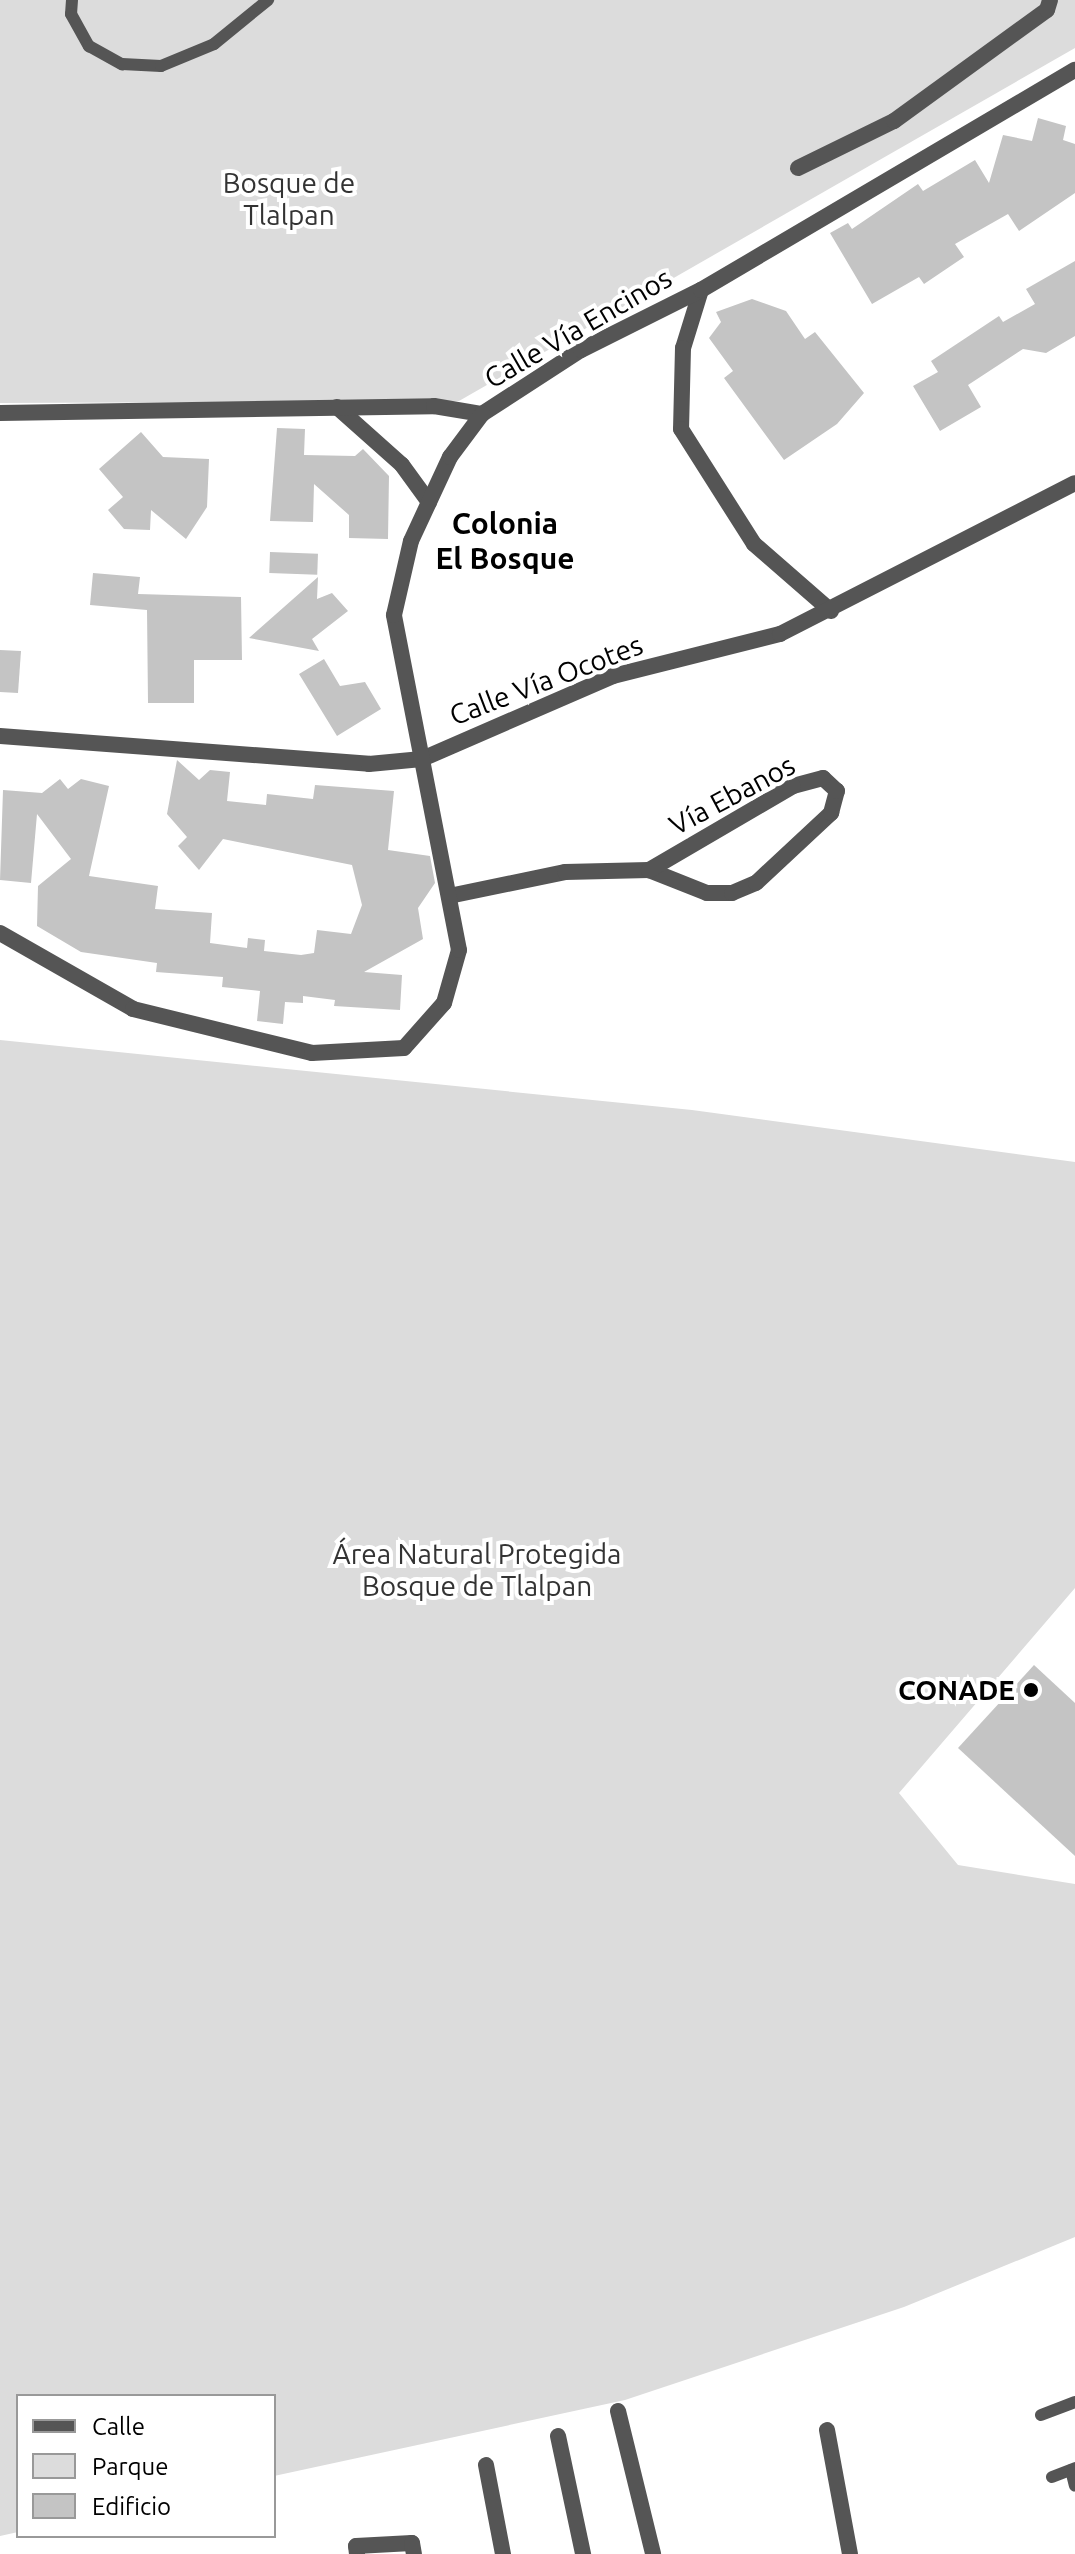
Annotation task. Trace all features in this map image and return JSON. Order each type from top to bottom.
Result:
[{"type":"street","points":[[829,154],[894,121],[1047,10],[1050,0]]},
{"type":"street","name":"Calle Vía Encinos","points":[[0,413],[337,407],[482,414],[581,350],[701,290],[1075,70]]},
{"type":"street","points":[[701,290],[683,348],[681,429],[754,544],[831,611]]},
{"type":"street","points":[[337,407],[392,454],[429,502]]},
{"type":"street","points":[[0,933],[133,1009],[312,1053],[404,1048],[444,1003],[459,950],[454,895],[422,759],[394,615],[429,502],[482,414]]},
{"type":"street","name":"Calle Vía Ocotes","points":[[0,736],[369,764],[422,759],[613,676],[780,634],[831,611],[1075,483]]},
{"type":"street","name":"Vía Ebanos","points":[[454,895],[565,872],[649,870],[707,893],[756,883],[831,813],[837,791],[823,778],[793,786],[649,870]]},
{"type":"street","points":[[618,2411],[653,2554]]},
{"type":"street","points":[[827,2430],[850,2554]]},
{"type":"street","points":[[558,2436],[583,2554]]},
{"type":"street","points":[[486,2465],[503,2554]]},
{"type":"street","points":[[357,2554],[356,2546],[412,2543],[414,2554]]},
{"type":"lane","points":[[72,0],[71,14],[89,46],[122,64],[161,66],[214,44],[268,0]]},
{"type":"lane","points":[[1041,2415],[1075,2402]]},
{"type":"lane","points":[[1052,2477],[1073,2469],[1075,2486]]},
{"type":"green space","name":"Bosque de Tlalpan","points":[[0,0],[1075,0],[1075,48],[459,401],[0,403]]},
{"type":"green space","name":"Área Natural Protegida Bosque de Tlalpan","points":[[0,1040],[692,1110],[1075,1162],[1075,1588],[899,1793],[958,1865],[1075,1884],[1075,2237],[904,2307],[625,2400],[276,2476],[276,2394],[16,2394],[16,2532],[0,2536]]},
{"type":"building","points":[[1038,118],[1066,126],[1063,140],[1075,144],[1075,193],[1019,231],[1008,214],[955,244],[964,257],[924,284],[919,277],[872,304],[830,233],[848,223],[852,229],[918,184],[923,191],[975,160],[989,183],[1003,135],[1032,141]]},
{"type":"building","points":[[1075,261],[1075,336],[1046,353],[1023,349],[968,385],[981,407],[940,431],[913,386],[938,372],[931,361],[999,316],[1003,322],[1035,304],[1026,289]]},
{"type":"building","points":[[752,299],[786,311],[805,339],[815,332],[864,393],[837,424],[784,460],[724,378],[733,371],[709,338],[721,322],[716,312]]},
{"type":"building","points":[[277,428],[305,429],[304,455],[355,456],[363,449],[389,476],[388,539],[349,538],[349,515],[314,484],[313,522],[270,521]]},
{"type":"building","points":[[141,432],[163,457],[209,459],[207,507],[186,539],[151,510],[150,530],[124,529],[108,510],[123,497],[99,469]]},
{"type":"building","points":[[270,552],[318,554],[317,575],[269,573]]},
{"type":"building","points":[[93,573],[140,577],[138,594],[241,597],[242,660],[194,660],[194,703],[148,703],[147,610],[90,605]]},
{"type":"building","points":[[318,577],[317,599],[332,593],[348,611],[312,639],[319,651],[249,638]]},
{"type":"building","points":[[0,650],[21,651],[18,693],[0,692]]},
{"type":"building","points":[[324,659],[340,686],[365,682],[381,709],[337,736],[299,674]]},
{"type":"building","points":[[177,760],[199,780],[210,770],[230,772],[227,801],[266,805],[267,794],[313,799],[315,785],[394,791],[388,850],[430,856],[435,883],[418,908],[423,939],[364,972],[402,975],[400,1010],[334,1006],[335,1000],[303,996],[303,1003],[285,1002],[283,1024],[257,1021],[260,991],[222,987],[223,977],[156,972],[157,963],[81,952],[37,926],[38,886],[71,859],[37,814],[31,883],[0,880],[3,790],[42,793],[60,779],[68,789],[81,779],[109,786],[89,876],[158,886],[155,909],[212,913],[210,943],[247,948],[248,938],[265,940],[264,951],[301,955],[314,953],[317,930],[351,934],[362,905],[352,865],[223,839],[199,870],[178,846],[187,837],[167,814]]},
{"type":"building","points":[[1034,1665],[1075,1703],[1075,1856],[958,1748]]},
{"type":"place","name":"CONADE","points":[[1031,1690]]},
{"type":"district","name":"Colonia El Bosque","points":[[505,540]]}]
